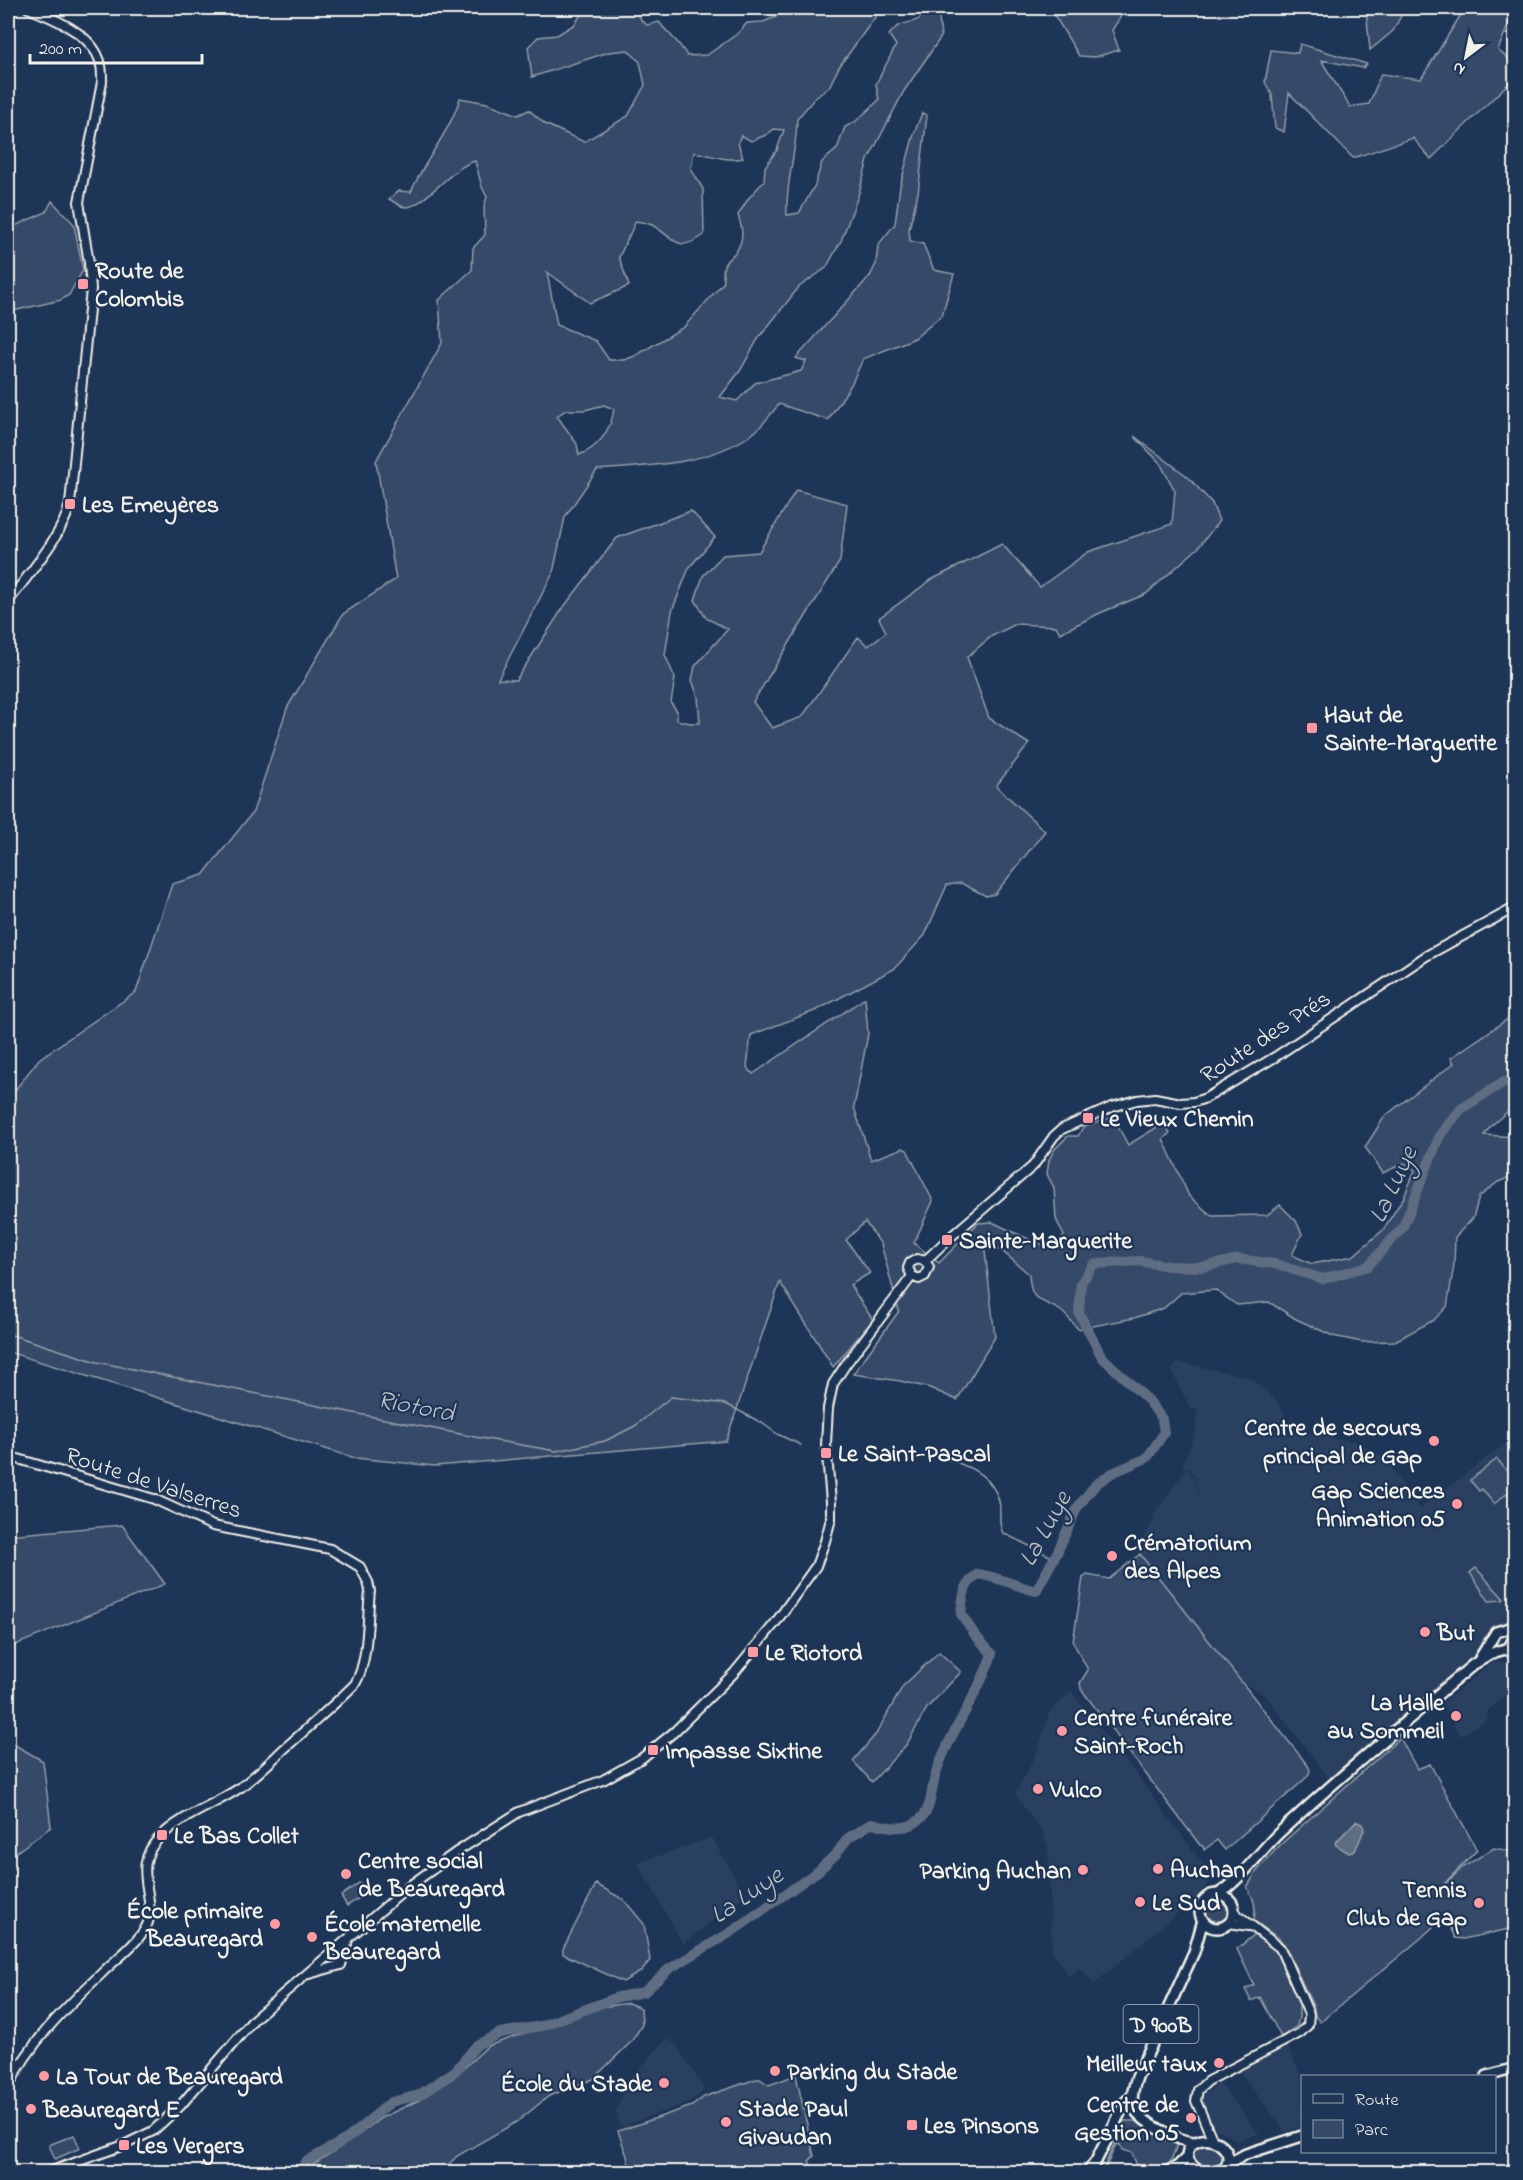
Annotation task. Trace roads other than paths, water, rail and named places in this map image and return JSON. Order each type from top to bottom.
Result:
[{"type":"main road","points":[[1474,1664],[1496,1632],[1515,1626]]},
{"type":"main road","points":[[1505,1630],[1509,1632],[1510,1644]]},
{"type":"main road","points":[[1492,1640],[1494,1647],[1510,1644]]},
{"type":"main road","points":[[1252,1862],[1236,1890],[1229,1923],[1216,1928],[1209,1926],[1203,1920],[1200,1911],[1202,1904],[1208,1898],[1218,1894],[1233,1882],[1278,1834],[1322,1794],[1474,1664],[1510,1644]]},
{"type":"main road","points":[[1218,1894],[1227,1897],[1233,1908]]},
{"type":"main road","name":"D 900B","points":[[1088,2172],[1126,2101],[1132,2097],[1137,2077],[1194,1952],[1203,1920]]},
{"type":"main road","name":"D 900B","points":[[1194,1952],[1207,1935],[1216,1928]]},
{"type":"main road","points":[[1492,2075],[1515,2070]]},
{"type":"main road","points":[[1496,2077],[1515,2070]]},
{"type":"main road","points":[[1132,2097],[1135,2109],[1140,2116],[1174,2136],[1220,2144],[1226,2149],[1228,2157],[1224,2169]]},
{"type":"main road","points":[[1226,2149],[1245,2149],[1301,2134]]},
{"type":"main road","points":[[1224,2169],[1257,2150],[1301,2134]]},
{"type":"main road","points":[[1174,2136],[1188,2155],[1189,2163],[1194,2169]]},
{"type":"main road","points":[[1166,2172],[1178,2166],[1198,2142]]},
{"type":"main road","points":[[1177,2172],[1194,2169],[1204,2172]]},
{"type":"street","points":[[8,602],[57,534],[70,504],[91,289],[78,202],[102,82],[101,62],[86,40],[68,28],[28,8]]},
{"type":"street","name":"Route des Prés","points":[[925,1261],[946,1240],[1033,1166],[1054,1136],[1062,1129],[1112,1107],[1137,1100],[1155,1098],[1181,1103],[1206,1098],[1275,1057],[1426,956],[1515,907]]},
{"type":"street","points":[[917,1259],[925,1261],[928,1267],[925,1276],[919,1279],[912,1276],[908,1268],[910,1263],[917,1259]]},
{"type":"street","points":[[49,2172],[124,2145],[153,2131],[181,2105],[250,2022],[419,1878],[519,1812],[603,1780],[642,1758],[698,1711],[746,1660],[816,1566],[831,1519],[826,1453],[827,1421],[833,1384],[912,1276]]},
{"type":"street","name":"Route de Valserres","points":[[8,1456],[153,1499],[213,1526],[330,1549],[360,1567],[368,1582],[370,1592],[364,1654],[356,1684],[249,1781],[174,1826],[158,1839],[148,1854],[145,1866],[144,1879],[149,1916],[146,1926],[136,1939],[69,2005],[25,2057],[8,2088]]},
{"type":"street","points":[[1510,1644],[1515,1655]]},
{"type":"street","points":[[1213,2141],[1196,2101],[1196,2094],[1202,2085],[1293,2036],[1303,2022],[1304,2001],[1280,1948],[1251,1927],[1233,1908]]},
{"type":"street","points":[[1229,1923],[1251,1927]]},
{"type":"street","points":[[305,1975],[341,1965],[350,1936]]},
{"type":"street","points":[[335,1950],[342,1952],[344,1956]]},
{"type":"street","points":[[327,1957],[329,1965],[334,1967]]},
{"type":"street","points":[[1198,2142],[1205,2124]]},
{"type":"waterway","name":"La Luye","points":[[300,2172],[305,2162],[348,2138],[391,2102],[419,2095],[455,2071],[477,2045],[500,2033],[541,2026],[618,1997],[644,1992],[669,1969],[733,1931],[818,1871],[836,1854],[848,1838],[872,1823],[903,1827],[920,1819],[929,1805],[941,1760],[992,1654],[961,1614],[962,1602],[969,1582],[978,1574],[1036,1591],[1057,1553],[1077,1508],[1096,1484],[1112,1473],[1147,1458],[1164,1433],[1162,1419],[1149,1401],[1102,1357],[1079,1313],[1081,1283],[1094,1264],[1139,1261],[1169,1266],[1203,1267],[1237,1259],[1275,1264],[1323,1279],[1368,1266],[1403,1227],[1440,1135],[1461,1109],[1504,1082],[1516,1079]]},
{"type":"waterway","name":"Riotord","points":[[8,1339],[12,1335],[97,1362],[556,1451],[605,1441],[635,1426],[671,1397],[726,1404],[762,1423],[777,1434],[801,1445]]},
{"type":"waterway","points":[[928,1453],[971,1468],[980,1474],[995,1490],[999,1501],[1000,1525],[1003,1533],[1054,1558]]},
{"type":"place","name":"Route de Colombis","points":[[83,284]]},
{"type":"place","name":"Les Emeyères","points":[[70,504]]},
{"type":"place","name":"Haut de Sainte-Marguerite","points":[[1312,728]]},
{"type":"place","name":"Le Vieux Chemin","points":[[1088,1118]]},
{"type":"place","name":"Sainte-Marguerite","points":[[947,1240]]},
{"type":"place","name":"Centre de secours principal de Gap","points":[[1434,1441]]},
{"type":"place","name":"Le Saint-Pascal","points":[[826,1453]]},
{"type":"place","name":"Gap Sciences Animation 05","points":[[1457,1504]]},
{"type":"place","name":"Crématorium des Alpes","points":[[1112,1556]]},
{"type":"place","name":"But","points":[[1425,1632]]},
{"type":"place","name":"Le Riotord","points":[[753,1652]]},
{"type":"place","name":"La Halle au Sommeil","points":[[1456,1716]]},
{"type":"place","name":"Centre funéraire Saint-Roch","points":[[1062,1731]]},
{"type":"place","name":"Impasse Sixtine","points":[[653,1750]]},
{"type":"place","name":"Vulco","points":[[1038,1789]]},
{"type":"place","name":"Le Bas Collet","points":[[162,1835]]},
{"type":"place","name":"Auchan","points":[[1158,1869]]},
{"type":"place","name":"Parking Auchan","points":[[1083,1870]]},
{"type":"place","name":"Centre social de Beauregard","points":[[346,1874]]},
{"type":"place","name":"Le Sud","points":[[1140,1902]]},
{"type":"place","name":"Tennis Club de Gap","points":[[1479,1903]]},
{"type":"place","name":"École primaire Beauregard","points":[[275,1924]]},
{"type":"place","name":"École maternelle Beauregard","points":[[312,1937]]},
{"type":"place","name":"Meilleur taux","points":[[1219,2063]]},
{"type":"place","name":"Parking du Stade","points":[[775,2071]]},
{"type":"place","name":"La Tour de Beauregard","points":[[44,2076]]},
{"type":"place","name":"École du Stade","points":[[664,2083]]},
{"type":"place","name":"Beauregard E","points":[[31,2109]]},
{"type":"place","name":"Centre de Gestion 05","points":[[1191,2118]]},
{"type":"place","name":"Stade Paul Givaudan","points":[[726,2122]]},
{"type":"place","name":"Les Pinsons","points":[[912,2125]]},
{"type":"place","name":"Les Vergers","points":[[124,2145]]}]
